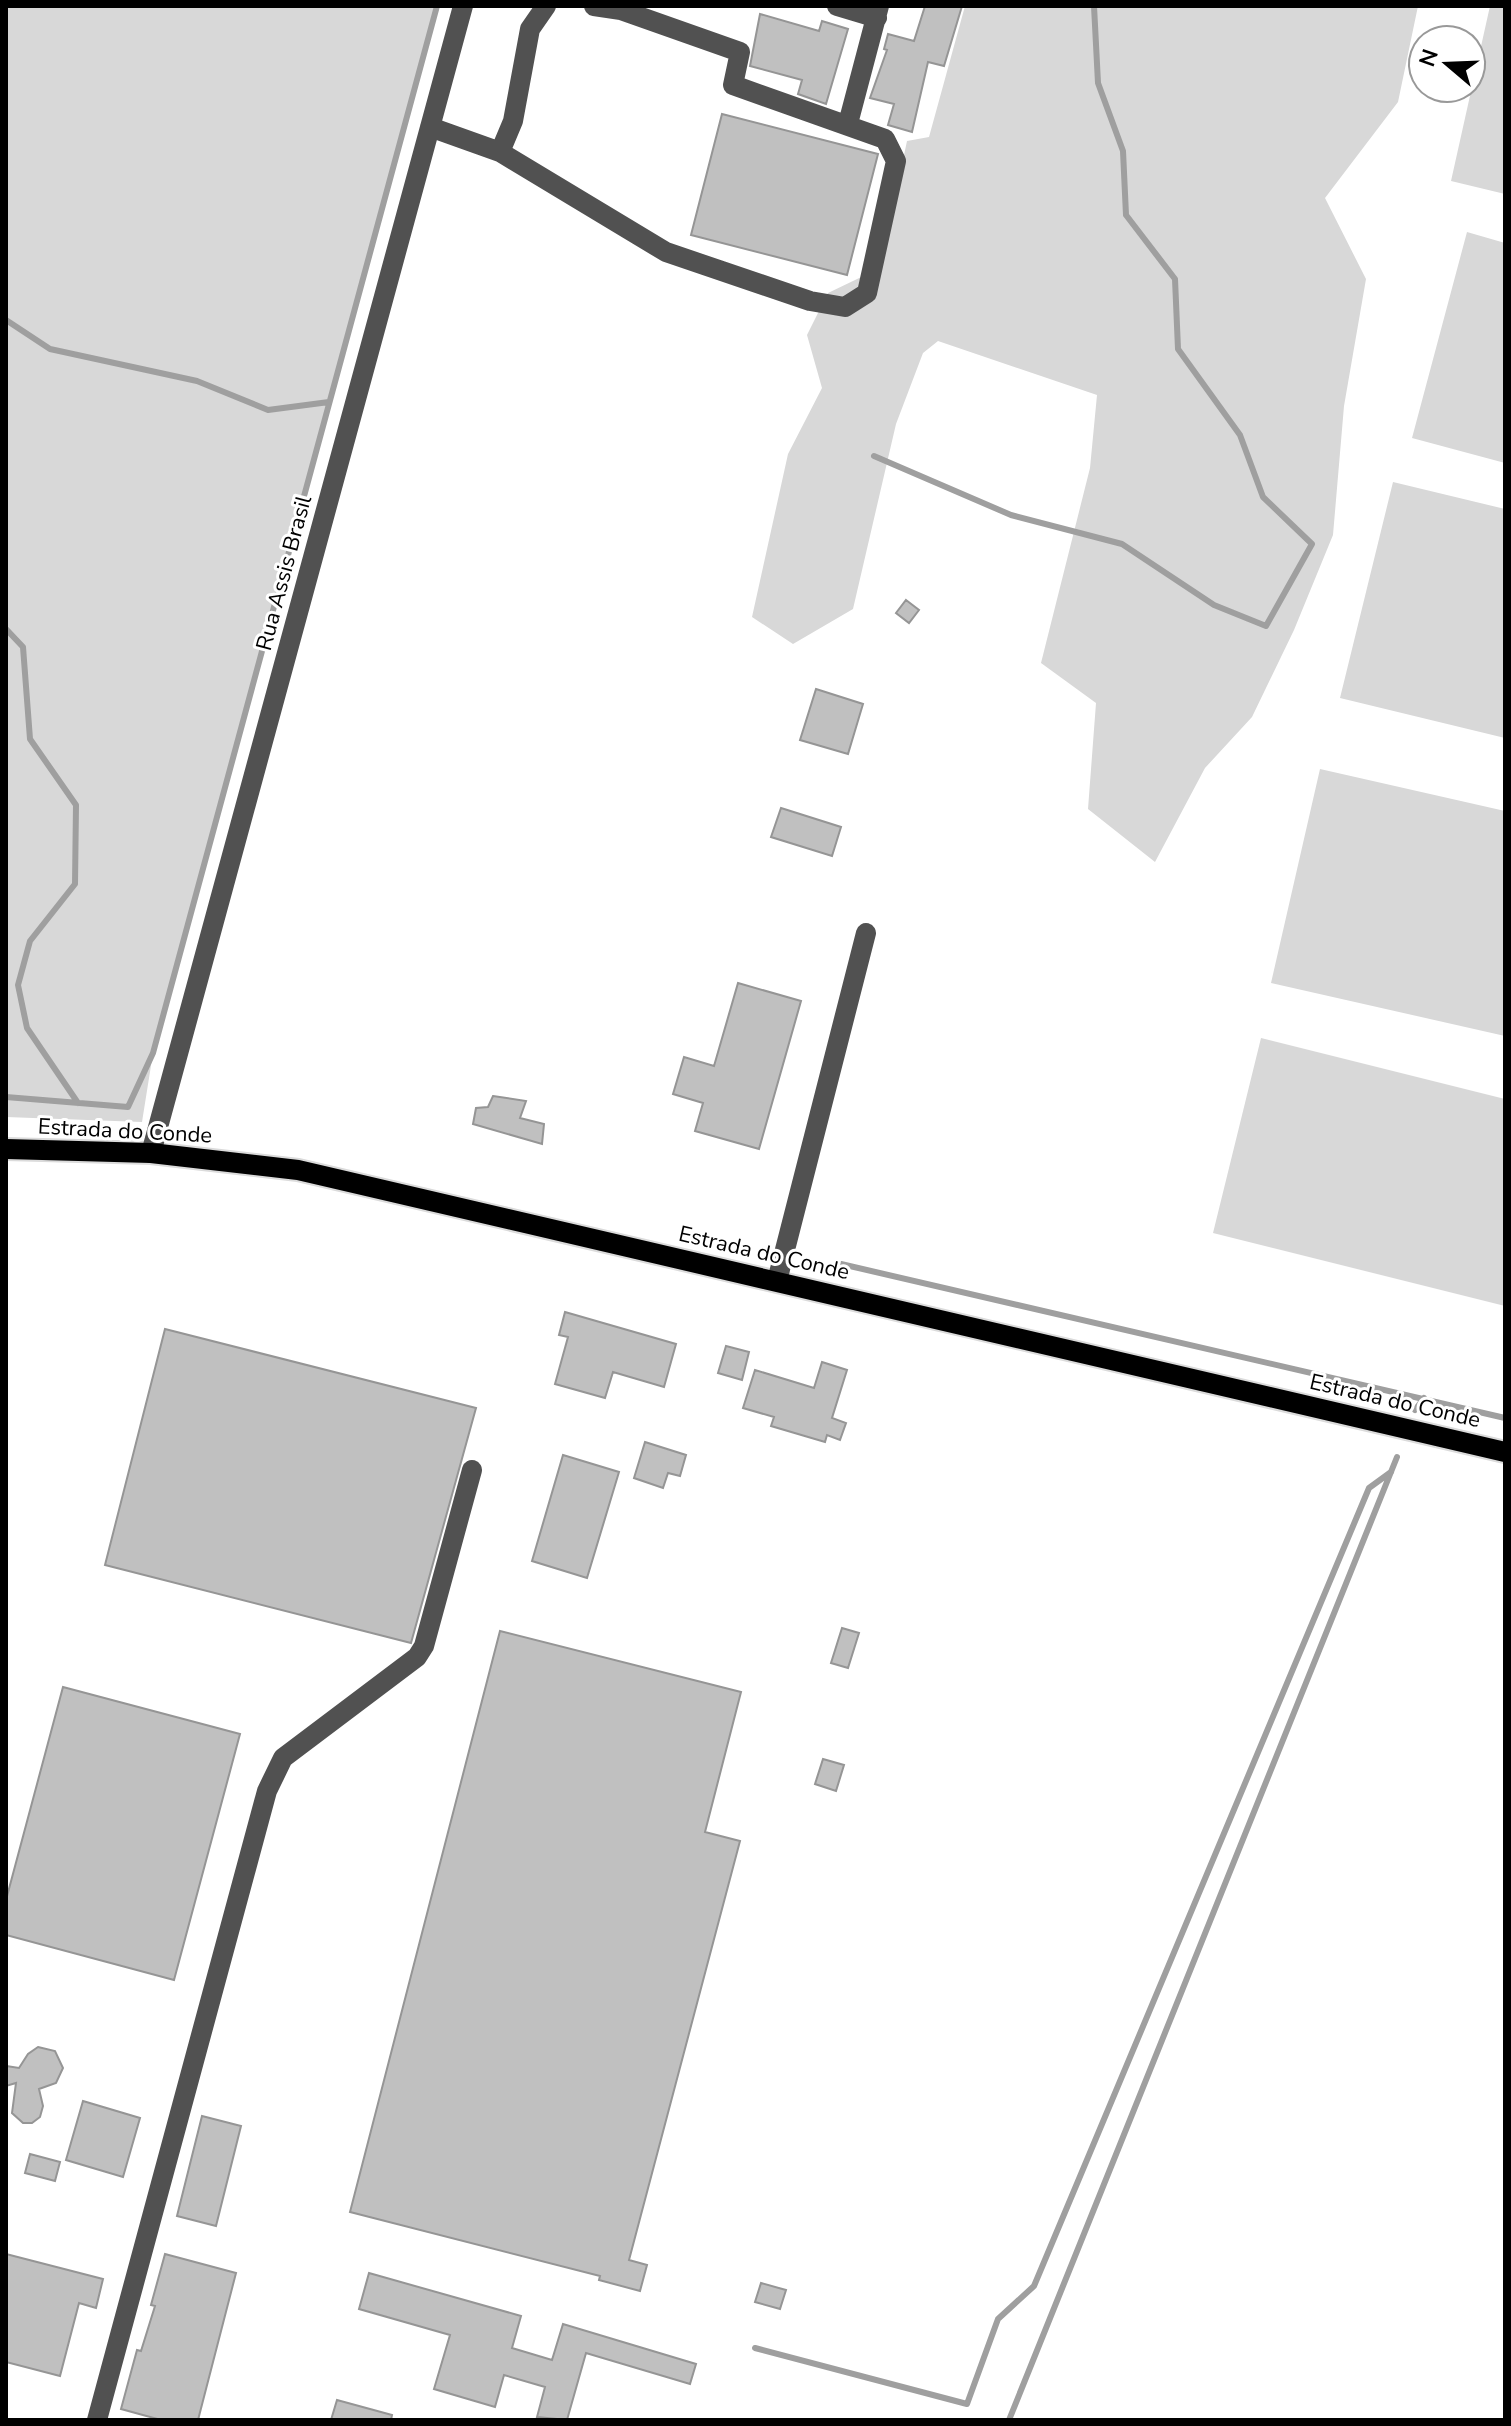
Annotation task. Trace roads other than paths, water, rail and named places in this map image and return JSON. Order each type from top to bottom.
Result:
[{"type":"main road","name":"Estrada do Conde","points":[[6,1149],[151,1153],[298,1170],[1505,1452]]},
{"type":"street","name":"Rua Assis Brasil","points":[[151,1153],[463,6]]},
{"type":"street","points":[[500,152],[513,121],[530,29],[546,6]]},
{"type":"street","points":[[430,127],[500,152],[666,252],[810,301],[845,307],[867,293],[896,161],[885,139],[733,85],[740,52],[621,10],[594,6]]},
{"type":"street","points":[[837,6],[878,12],[850,116]]},
{"type":"street","points":[[777,1281],[866,933]]},
{"type":"street","points":[[97,2420],[267,1791],[283,1758],[417,1657],[424,1646],[472,1470]]},
{"type":"waterway","points":[[6,1097],[128,1107],[153,1053],[437,6]]},
{"type":"waterway","points":[[874,456],[1011,515],[1122,544],[1214,605],[1266,626],[1312,544],[1263,497],[1240,435],[1178,349],[1175,279],[1126,215],[1123,151],[1098,83],[1094,6]]},
{"type":"waterway","points":[[6,320],[50,349],[197,381],[268,410],[329,402]]},
{"type":"waterway","points":[[6,629],[23,647],[30,739],[76,805],[75,884],[30,941],[18,985],[27,1028],[78,1103]]},
{"type":"waterway","points":[[841,1264],[1505,1418]]},
{"type":"waterway","points":[[1415,1410],[1424,1398]]},
{"type":"waterway","points":[[1009,2420],[1397,1457]]},
{"type":"waterway","points":[[755,2348],[967,2404],[998,2319],[1034,2286],[1369,1488],[1391,1472]]}]
